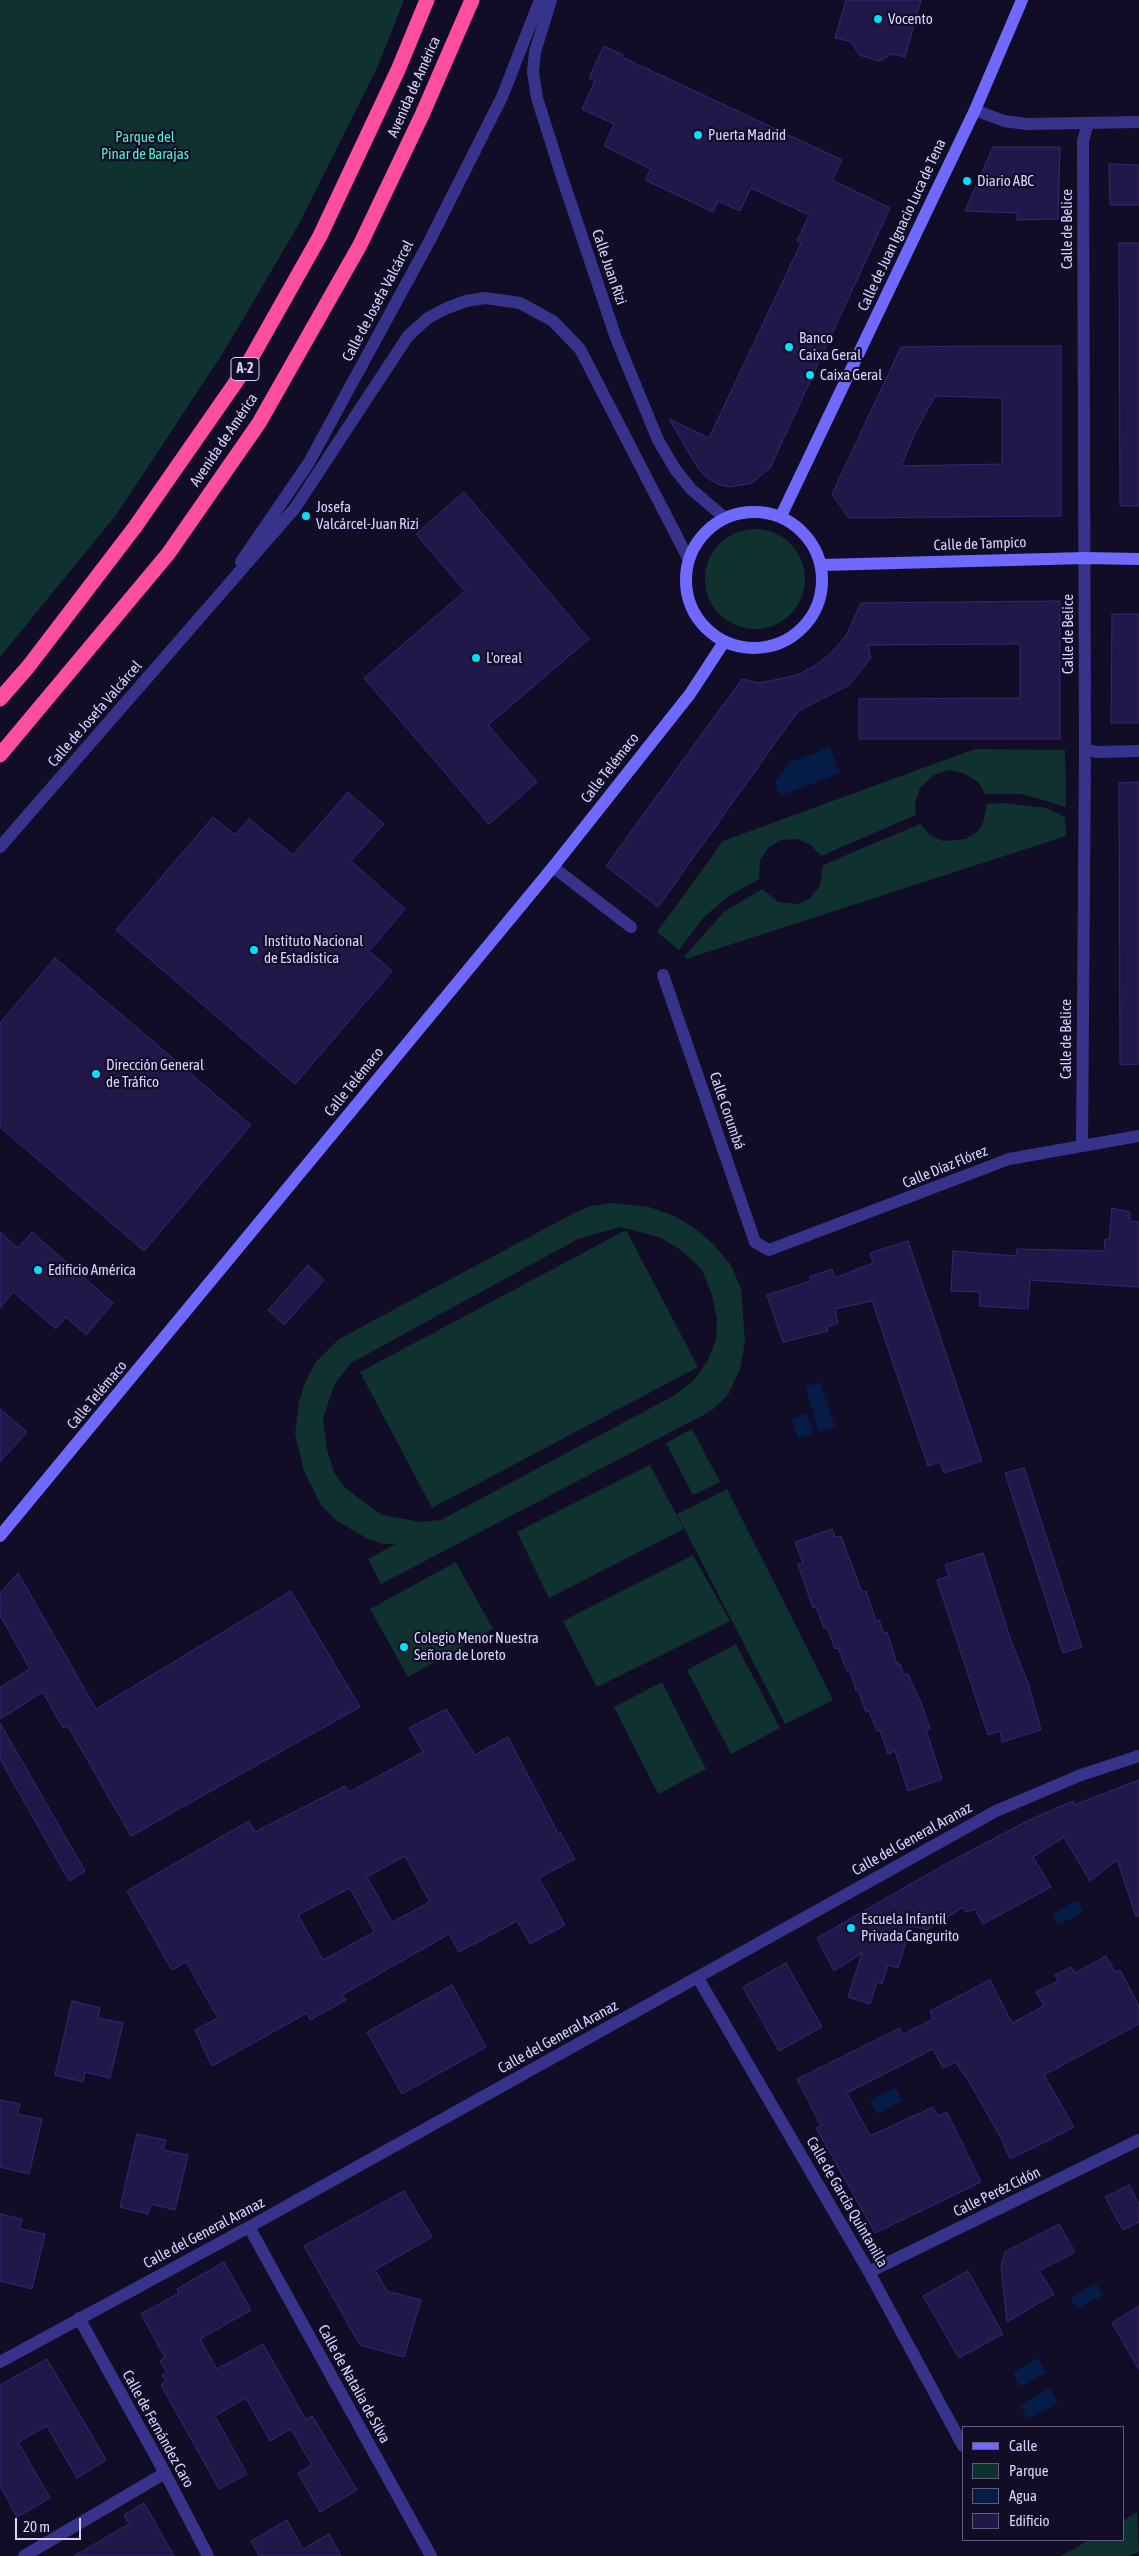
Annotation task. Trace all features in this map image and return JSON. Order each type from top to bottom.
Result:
[{"type":"highway","name":"Avenida de América","points":[[0,699],[28,667],[135,528],[245,369],[320,236],[398,70],[427,0]]},
{"type":"highway","name":"Avenida de América","points":[[0,755],[168,554],[259,422],[360,246],[422,115],[472,0]]},
{"type":"street","name":"Calle de Josefa Valcárcel","points":[[214,601],[308,464],[353,382],[482,137],[502,96],[540,0]]},
{"type":"street","name":"Calle Juan Rizi","points":[[551,0],[534,52],[533,72],[536,98],[565,187],[616,338],[658,440],[675,469],[691,489],[725,518]]},
{"type":"street","name":"Calle de Juan Ignacio Luca de Tena","points":[[781,516],[975,110],[1022,0]]},
{"type":"street","points":[[975,110],[1004,121],[1027,124],[1139,122]]},
{"type":"street","name":"Calle de Belice","points":[[1082,1146],[1085,749],[1084,140],[1088,123]]},
{"type":"street","name":"Calle de Josefa Valcárcel","points":[[0,847],[295,508],[408,336],[428,318],[447,308],[466,301],[485,298],[520,303],[553,321],[580,349],[689,560]]},
{"type":"street","points":[[760,511],[781,516],[800,528],[813,544],[822,565],[823,587],[817,608],[805,626],[788,640],[767,648],[745,648],[724,642],[708,630],[696,616],[688,598],[686,579],[689,560],[696,545],[706,532],[725,518],[739,513],[760,511]]},
{"type":"street","name":"Calle de Tampico","points":[[822,565],[1139,558]]},
{"type":"street","name":"Calle Telémaco","points":[[0,1536],[552,867],[690,694],[724,642]]},
{"type":"street","points":[[1085,749],[1096,752],[1139,751]]},
{"type":"street","points":[[552,867],[631,927]]},
{"type":"street","name":"Calle Corumbá","points":[[663,975],[755,1242],[769,1250]]},
{"type":"street","name":"Calle Díaz Flórez","points":[[769,1250],[1009,1159],[1139,1136]]},
{"type":"street","name":"Calle del General Aranaz","points":[[0,2362],[249,2228],[996,1811],[1082,1775],[1139,1756]]},
{"type":"street","name":"Calle de García Quintanilla","points":[[698,1978],[869,2272],[962,2444]]},
{"type":"street","name":"Calle Peréz Cidón","points":[[869,2272],[1139,2140]]},
{"type":"street","name":"Calle de Natalia de Silva","points":[[249,2228],[431,2556]]},
{"type":"street","name":"Calle de Fernández Caro","points":[[79,2318],[165,2473],[208,2556]]},
{"type":"street","points":[[24,2556],[165,2473]]},
{"type":"green space","name":"Parque del Pinar de Barajas","points":[[0,0],[404,0],[378,66],[299,224],[223,353],[116,515],[0,657]]},
{"type":"green space","points":[[755,529],[774,533],[790,544],[801,560],[805,579],[801,598],[790,614],[774,625],[755,629],[736,625],[720,614],[709,598],[705,579],[709,560],[720,544],[736,533]]},
{"type":"green space","points":[[975,749],[1065,750],[1066,807],[1022,794],[985,794],[978,782],[963,773],[949,770],[934,775],[920,788],[915,803],[916,815],[821,856],[811,845],[797,839],[781,840],[768,848],[760,860],[759,879],[729,896],[704,917],[679,950],[657,932],[723,841]]},
{"type":"green space","points":[[1003,803],[1047,808],[1065,817],[1066,836],[686,959],[684,957],[724,912],[762,889],[778,902],[799,904],[809,899],[820,886],[823,865],[920,824],[930,835],[943,841],[966,839],[977,832],[983,823],[987,804]]},
{"type":"green space","points":[[612,1203],[649,1207],[674,1216],[693,1227],[713,1244],[731,1265],[741,1289],[745,1342],[740,1369],[728,1395],[711,1411],[381,1584],[368,1559],[396,1544],[383,1544],[368,1539],[337,1521],[321,1505],[304,1471],[295,1434],[299,1402],[304,1385],[315,1363],[339,1339],[574,1213],[591,1206]],"holes":[[[620,1227],[659,1237],[681,1250],[702,1270],[712,1295],[717,1319],[716,1339],[708,1360],[693,1381],[675,1395],[441,1520],[421,1522],[382,1515],[345,1488],[334,1472],[327,1450],[323,1419],[334,1385],[351,1363],[578,1239]]]},
{"type":"green space","points":[[626,1230],[698,1367],[432,1508],[360,1372]]},
{"type":"green space","points":[[692,1429],[720,1482],[693,1495],[666,1443]]},
{"type":"green space","points":[[650,1465],[684,1529],[549,1598],[517,1532]]},
{"type":"green space","points":[[727,1489],[833,1700],[785,1724],[677,1514]]},
{"type":"green space","points":[[693,1555],[730,1621],[597,1687],[563,1621]]},
{"type":"green space","points":[[456,1562],[493,1629],[408,1677],[370,1609]]},
{"type":"green space","points":[[736,1644],[780,1728],[731,1754],[687,1670]]},
{"type":"green space","points":[[662,1682],[706,1769],[658,1794],[614,1707]]},
{"type":"green space","points":[[1137,2512],[1139,2552],[1128,2556],[1061,2556],[1087,2541],[1124,2541],[1124,2520]]},
{"type":"water","points":[[830,747],[840,773],[780,796],[775,782],[789,763]]},
{"type":"water","points":[[820,1382],[835,1427],[819,1432],[805,1387]]},
{"type":"water","points":[[807,1413],[813,1433],[798,1438],[792,1419]]},
{"type":"water","points":[[1078,1900],[1083,1912],[1058,1925],[1052,1914]]},
{"type":"water","points":[[896,2088],[902,2101],[877,2114],[870,2100]]},
{"type":"water","points":[[1096,2283],[1103,2295],[1077,2309],[1070,2298]]},
{"type":"water","points":[[1038,2358],[1046,2373],[1020,2387],[1013,2373]]},
{"type":"water","points":[[1050,2388],[1058,2403],[1028,2419],[1020,2405]]},
{"type":"building","name":"Vocento","points":[[846,0],[921,0],[905,57],[892,54],[879,61],[859,55],[852,42],[835,38]]},
{"type":"building","points":[[604,46],[623,55],[622,57],[842,160],[832,180],[890,208],[770,468],[752,483],[729,487],[717,484],[706,477],[698,468],[669,419],[709,438],[801,243],[797,241],[809,215],[751,188],[740,211],[718,201],[713,212],[645,180],[651,169],[604,146],[614,124],[582,109],[595,81],[589,78]]},
{"type":"building","points":[[993,147],[1060,147],[1058,219],[1017,220],[1017,213],[965,211]]},
{"type":"building","points":[[1109,164],[1139,165],[1139,205],[1110,205]]},
{"type":"building","points":[[1119,243],[1139,243],[1139,506],[1120,506]]},
{"type":"building","points":[[1061,346],[1061,516],[849,518],[832,494],[901,347]],"holes":[[[935,396],[1002,398],[1002,464],[901,466],[915,433]]]},
{"type":"building","name":"L'oreal","points":[[464,492],[589,639],[488,725],[537,782],[489,824],[364,678],[465,591],[416,534]]},
{"type":"building","points":[[1060,601],[1060,739],[859,739],[859,699],[1020,698],[1020,644],[868,645],[871,658],[849,685],[798,711],[658,907],[606,866],[742,679],[759,683],[797,675],[816,665],[832,652],[846,636],[861,603]]},
{"type":"building","points":[[1112,614],[1139,614],[1139,723],[1111,723]]},
{"type":"building","points":[[1139,782],[1139,1064],[1120,1065],[1119,783]]},
{"type":"building","name":"Instituto Nacional de Estadística","points":[[348,792],[384,824],[351,861],[405,909],[369,951],[392,971],[295,1084],[116,930],[213,817],[235,835],[249,819],[293,855]]},
{"type":"building","name":"Dirección General de Tráfico","points":[[55,958],[251,1125],[144,1251],[0,1127],[0,1023]]},
{"type":"building","points":[[1112,1208],[1130,1212],[1130,1221],[1139,1222],[1139,1287],[1030,1280],[1028,1309],[979,1306],[980,1292],[951,1291],[953,1251],[1016,1256],[1017,1249],[1104,1251],[1105,1239],[1109,1240]]},
{"type":"building","name":"Edificio América","points":[[0,1232],[18,1248],[32,1232],[113,1303],[86,1335],[66,1317],[56,1329],[13,1292],[0,1308]]},
{"type":"building","points":[[908,1241],[982,1461],[944,1473],[940,1462],[928,1466],[872,1301],[835,1309],[838,1323],[827,1327],[828,1331],[783,1342],[767,1295],[811,1281],[809,1277],[832,1269],[835,1278],[873,1263],[870,1253]]},
{"type":"building","points":[[308,1265],[324,1280],[284,1325],[268,1310]]},
{"type":"building","points":[[0,1409],[27,1432],[0,1462]]},
{"type":"building","points":[[1024,1468],[1082,1647],[1063,1653],[1005,1473]]},
{"type":"building","points":[[832,1529],[835,1537],[841,1536],[862,1592],[866,1591],[876,1621],[879,1620],[884,1633],[887,1632],[897,1664],[900,1664],[904,1674],[908,1674],[921,1703],[930,1728],[926,1730],[942,1779],[908,1791],[895,1751],[888,1754],[880,1730],[877,1731],[869,1711],[866,1712],[858,1690],[856,1691],[850,1670],[847,1671],[838,1648],[835,1649],[827,1627],[824,1628],[816,1607],[813,1608],[798,1564],[803,1563],[795,1542]]},
{"type":"building","points":[[983,1553],[1011,1641],[1028,1683],[1041,1730],[1002,1742],[1000,1731],[988,1735],[937,1580],[949,1576],[945,1565]]},
{"type":"building","points":[[18,1573],[96,1709],[291,1591],[360,1707],[131,1836],[68,1726],[63,1728],[43,1692],[0,1719],[0,1687],[30,1669],[0,1615],[0,1593]]},
{"type":"building","points":[[446,1709],[475,1755],[508,1737],[558,1833],[560,1832],[575,1859],[539,1878],[565,1925],[530,1944],[517,1921],[459,1952],[449,1934],[342,1995],[346,2000],[310,2020],[307,2013],[212,2066],[195,2030],[218,2018],[186,1962],[172,1970],[127,1891],[249,1821],[255,1832],[345,1786],[349,1792],[423,1752],[409,1728]],"holes":[[[405,1856],[430,1902],[392,1922],[367,1877]],[[350,1888],[374,1932],[323,1960],[298,1915]]]},
{"type":"building","points":[[0,1723],[85,1871],[69,1881],[0,1759]]},
{"type":"building","points":[[1139,1780],[1139,1916],[1136,1916],[1117,1860],[1090,1881],[1064,1837],[1033,1857],[1051,1887],[983,1924],[975,1909],[966,1912],[963,1907],[927,1930],[911,1926],[898,1968],[888,1965],[882,1984],[877,1982],[870,2004],[848,1997],[862,1953],[834,1971],[817,1938],[942,1866],[1029,1820],[1073,1801],[1074,1805]]},
{"type":"building","points":[[1106,1956],[1115,1972],[1120,1970],[1139,2006],[1139,2024],[1044,2075],[1074,2127],[1010,2159],[1001,2138],[964,2073],[956,2062],[943,2068],[933,2049],[847,2093],[870,2136],[933,2107],[938,2116],[947,2112],[981,2182],[875,2233],[816,2128],[821,2126],[797,2079],[900,2028],[903,2034],[933,2019],[930,2011],[990,1980],[1012,2023],[1044,2006],[1036,1992],[1058,1981],[1055,1975],[1071,1967],[1075,1973]]},
{"type":"building","points":[[786,1963],[822,2027],[779,2051],[743,1987]]},
{"type":"building","points":[[452,1985],[486,2047],[402,2094],[367,2032]]},
{"type":"building","points":[[72,2001],[100,2008],[98,2018],[123,2023],[110,2078],[85,2072],[83,2082],[55,2075]]},
{"type":"building","points":[[0,2100],[20,2104],[17,2114],[42,2119],[29,2174],[0,2167]]},
{"type":"building","points":[[137,2134],[166,2140],[163,2150],[188,2155],[175,2210],[151,2204],[148,2214],[120,2207]]},
{"type":"building","points":[[1129,2185],[1139,2204],[1139,2222],[1123,2230],[1105,2197]]},
{"type":"building","points":[[404,2191],[432,2237],[375,2270],[387,2291],[421,2300],[404,2357],[360,2345],[304,2246]]},
{"type":"building","points":[[0,2214],[22,2219],[20,2229],[45,2234],[32,2289],[0,2281]]},
{"type":"building","points":[[1059,2224],[1075,2252],[1039,2271],[1054,2294],[1007,2322],[1001,2266],[1005,2252]]},
{"type":"building","points":[[224,2262],[251,2310],[200,2339],[217,2369],[263,2344],[306,2420],[312,2416],[357,2490],[320,2512],[298,2473],[312,2465],[291,2429],[270,2441],[246,2398],[215,2416],[247,2474],[219,2489],[161,2385],[166,2382],[162,2375],[167,2373],[160,2361],[165,2358],[141,2314],[179,2293],[177,2289]]},
{"type":"building","points":[[968,2271],[1003,2334],[959,2358],[923,2296]]},
{"type":"building","points":[[1139,2306],[1139,2370],[1112,2323]]},
{"type":"building","points":[[47,2359],[106,2460],[77,2478],[47,2426],[18,2442],[50,2498],[17,2517],[0,2486],[0,2385]]},
{"type":"building","points":[[144,2503],[174,2556],[74,2556],[129,2524],[124,2515]]},
{"type":"building","points":[[287,2520],[303,2549],[329,2534],[341,2556],[259,2556],[251,2541]]},
{"type":"place","name":"Vocento","points":[[878,19]]},
{"type":"place","name":"Puerta Madrid","points":[[698,135]]},
{"type":"place","name":"Diario ABC","points":[[967,181]]},
{"type":"place","name":"Banco Caixa Geral","points":[[789,347]]},
{"type":"place","name":"Caixa Geral","points":[[810,375]]},
{"type":"place","name":"Josefa Valcárcel-Juan Rizi","points":[[306,516]]},
{"type":"place","name":"L'oreal","points":[[476,658]]},
{"type":"place","name":"Instituto Nacional de Estadística","points":[[254,950]]},
{"type":"place","name":"Dirección General de Tráfico","points":[[96,1074]]},
{"type":"place","name":"Edificio América","points":[[38,1270]]},
{"type":"place","name":"Colegio Menor Nuestra Señora de Loreto","points":[[404,1647]]},
{"type":"place","name":"Escuela Infantil Privada Cangurito","points":[[851,1928]]}]
